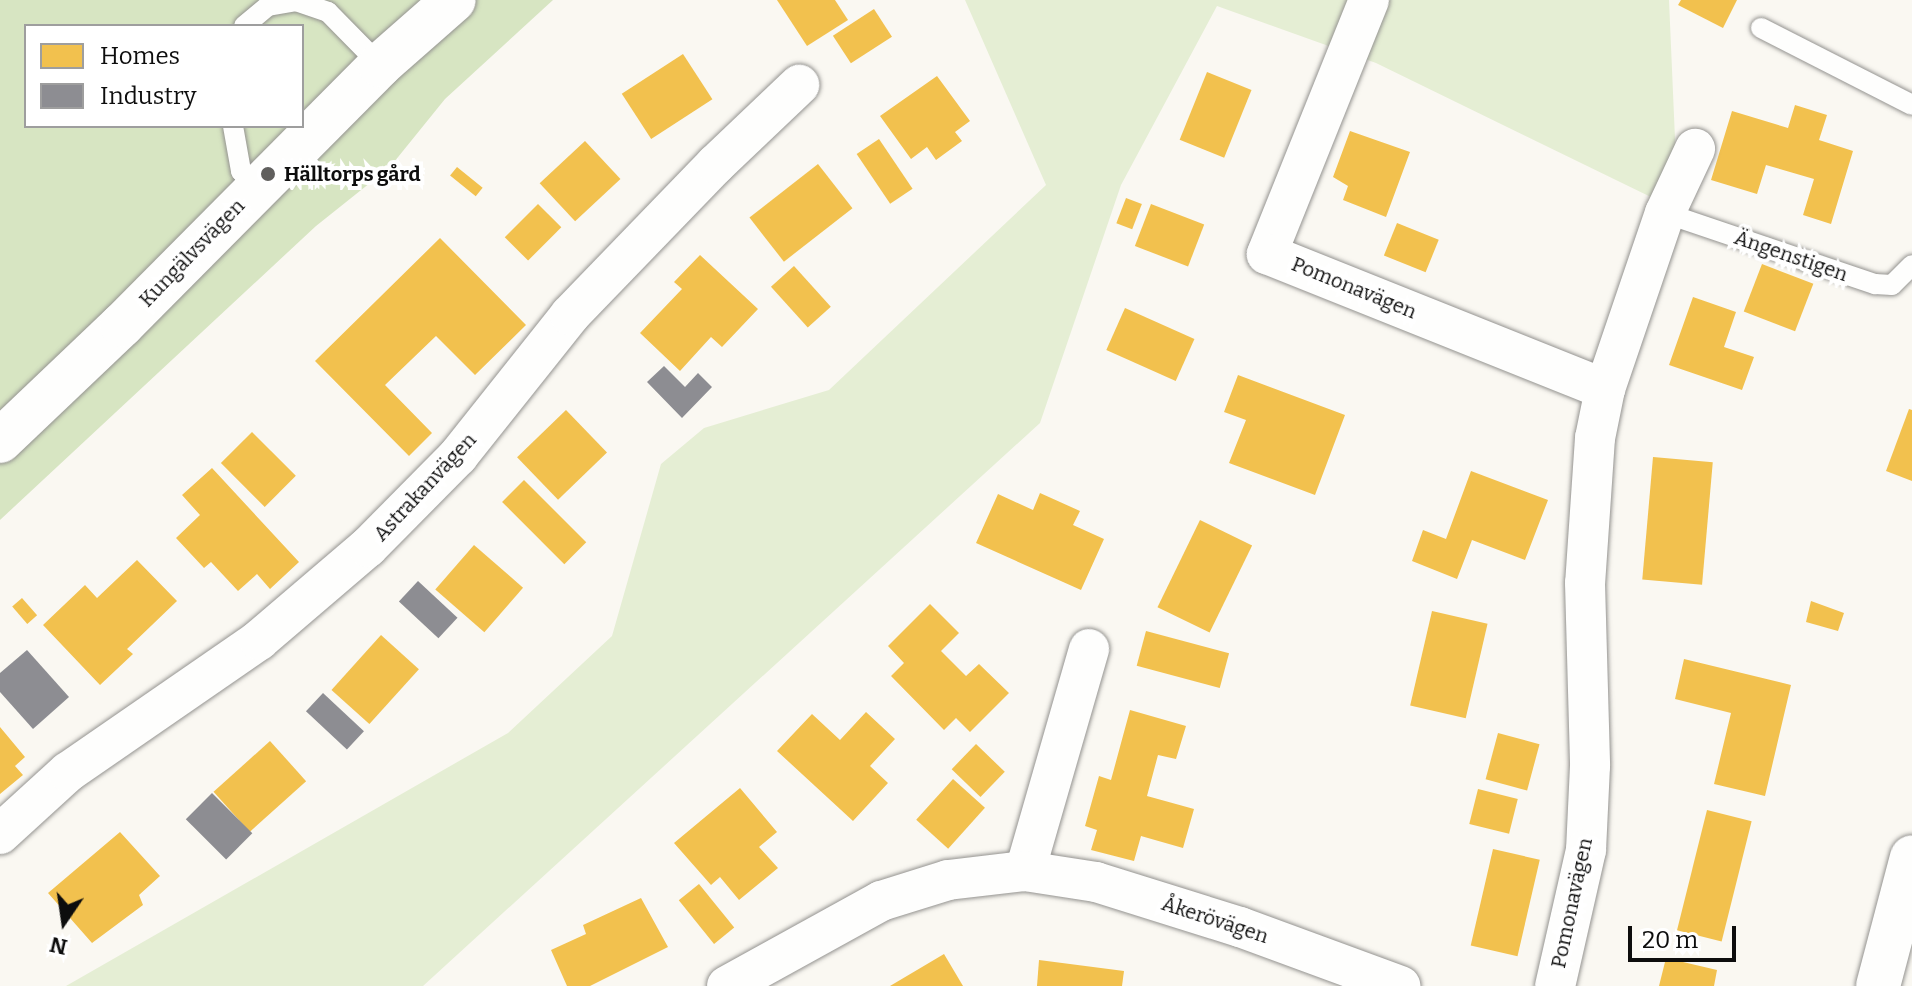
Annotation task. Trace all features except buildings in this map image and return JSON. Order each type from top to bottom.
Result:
[{"type":"street","name":"Kungälvsvägen","points":[[0,441],[122,325],[255,187],[380,65],[454,0]]},
{"type":"street","name":"Pomonavägen","points":[[1369,0],[1267,254],[1605,389]]},
{"type":"street","name":"Astrakanvägen","points":[[0,834],[68,772],[259,640],[368,547],[458,456],[570,315],[716,164],[799,85]]},
{"type":"street","name":"Pomonavägen","points":[[1555,986],[1586,850],[1590,766],[1585,583],[1595,438],[1605,389],[1665,213],[1695,149]]},
{"type":"street","points":[[1025,871],[1089,649]]},
{"type":"street","points":[[1878,986],[1912,857]]},
{"type":"street","name":"Åkerövägen","points":[[727,986],[881,901],[948,880],[1025,871],[1096,882],[1240,927],[1400,986]]},
{"type":"lane","points":[[246,24],[268,6],[296,1],[328,12],[380,65]]},
{"type":"lane","points":[[1761,28],[1912,105]]},
{"type":"lane","points":[[233,128],[241,171],[255,187]]},
{"type":"lane","name":"Ängenstigen","points":[[1665,213],[1875,284],[1892,285],[1912,265]]},
{"type":"green space","points":[[0,0],[553,0],[445,99],[390,167],[316,226],[0,520]]},
{"type":"green space","points":[[965,0],[1669,0],[1676,162],[1657,200],[1376,63],[1217,6],[1121,185],[1040,423],[423,986],[66,986],[508,733],[612,636],[661,464],[704,428],[829,390],[1046,185]]},
{"type":"place","name":"Hälltorps gård","points":[[268,174]]}]
